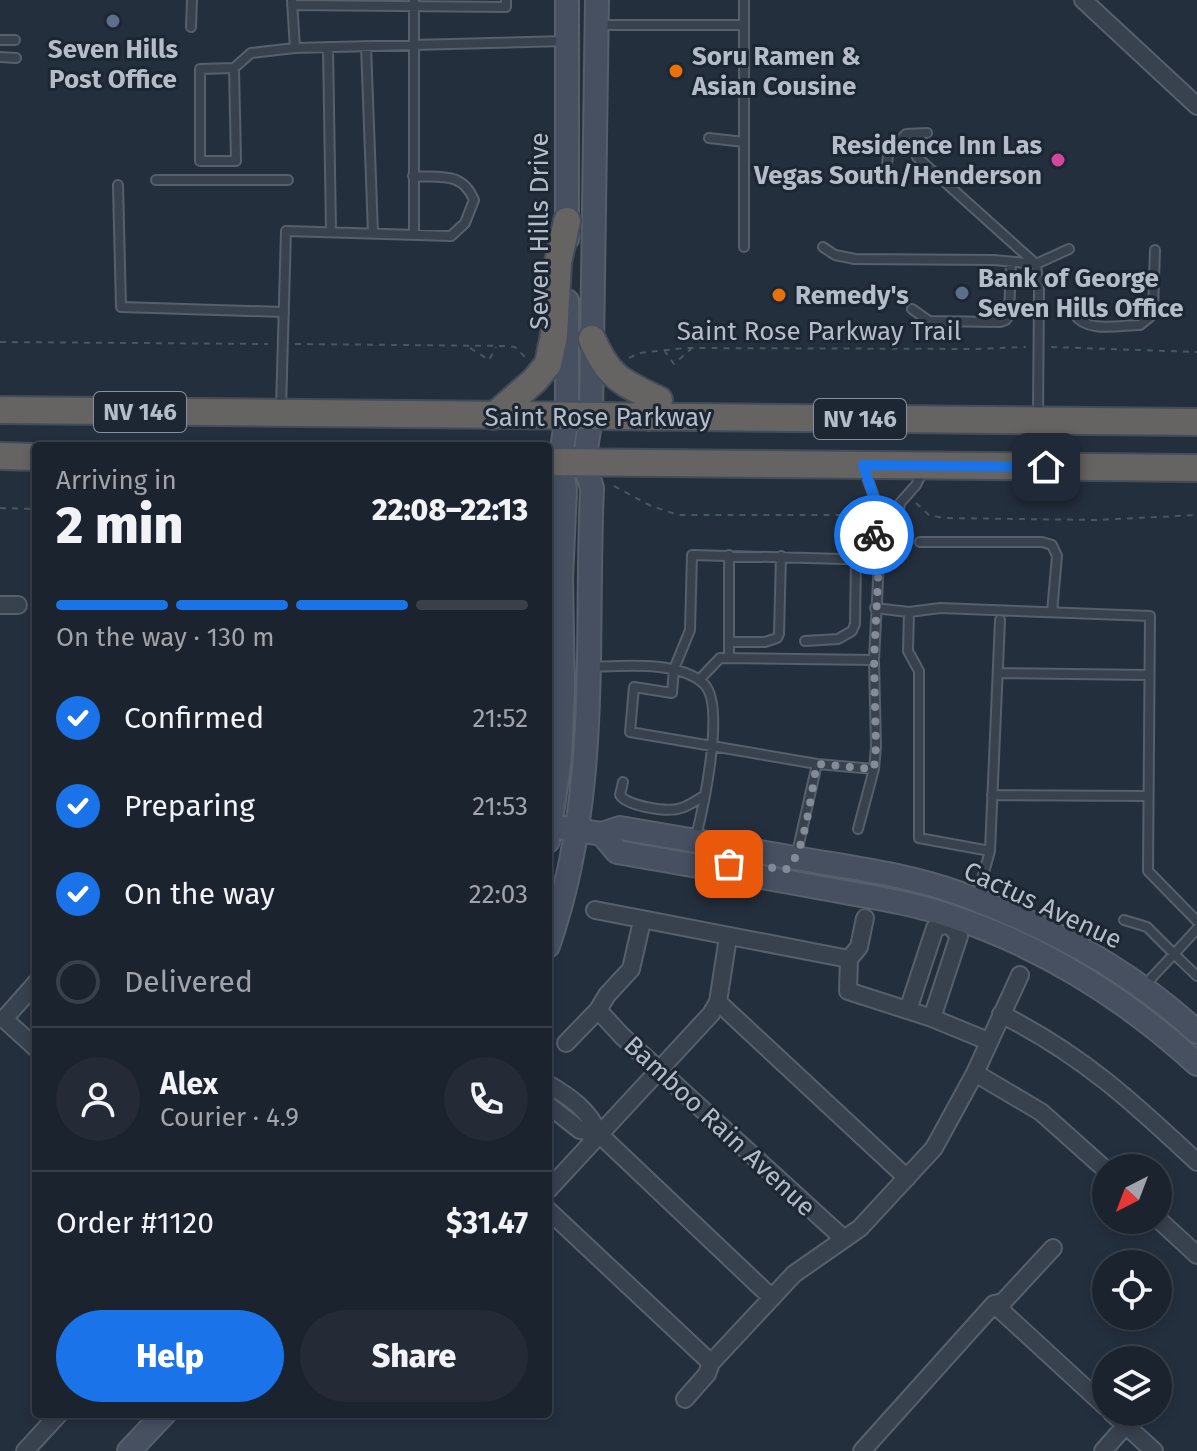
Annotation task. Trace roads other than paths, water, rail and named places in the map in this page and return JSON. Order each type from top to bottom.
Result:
[{"type":"highway","points":[[494,416],[535,380],[548,364],[554,335],[558,262],[567,221]]},
{"type":"highway","points":[[592,339],[609,372],[659,400],[648,417]]},
{"type":"highway","name":"Saint Rose Parkway","points":[[7,406],[494,416],[1197,422]]},
{"type":"highway","points":[[0,456],[32,457]]},
{"type":"highway","name":"Saint Rose Parkway","points":[[564,462],[1197,468]]},
{"type":"main road","name":"Seven Hills Drive","points":[[567,0],[567,221],[579,416]]},
{"type":"main road","name":"Seven Hills Drive","points":[[564,462],[579,416],[592,339],[597,0]]},
{"type":"main road","points":[[561,831],[587,739],[592,488],[564,462]]},
{"type":"main road","points":[[552,935],[561,910],[564,462]]},
{"type":"main road","name":"Cactus Avenue","points":[[561,831],[602,834],[620,828],[871,871],[959,893],[1040,928],[1095,957],[1147,991],[1197,1032]]},
{"type":"main road","points":[[602,834],[617,852],[895,901],[1010,938],[1072,970],[1125,1004],[1197,1064]]},
{"type":"main road","points":[[716,869],[729,864],[787,869],[796,858]]},
{"type":"main road","points":[[871,871],[886,883],[938,901],[951,920]]},
{"type":"main road","points":[[951,920],[968,910],[1019,928],[1040,928]]},
{"type":"main road","points":[[1072,970],[1089,969],[1135,997],[1145,998],[1147,991]]},
{"type":"main road","points":[[129,1451],[160,1418]]},
{"type":"street","points":[[1083,0],[1197,106]]},
{"type":"street","points":[[0,605],[18,605]]},
{"type":"street","points":[[595,910],[849,959]]},
{"type":"street","points":[[865,918],[859,947],[849,959],[848,991],[932,1018],[988,1041]]},
{"type":"street","points":[[908,1010],[935,928],[951,920],[959,936],[932,1018]]},
{"type":"street","points":[[566,1043],[631,969],[642,921]]},
{"type":"street","points":[[552,1186],[711,1014],[718,1002],[728,937]]},
{"type":"street","points":[[685,1399],[707,1374],[711,1363],[794,1274],[860,1228],[939,1140],[975,1073],[1020,975]]},
{"type":"street","points":[[32,988],[4,1019],[32,1044]]},
{"type":"street","points":[[718,1002],[907,1178]]},
{"type":"street","name":"Bamboo Rain Avenue","points":[[598,1010],[844,1239]]},
{"type":"street","points":[[1001,1014],[1083,1062],[1197,1162]]},
{"type":"street","points":[[975,1073],[1041,1112],[1092,1158]]},
{"type":"street","points":[[552,1090],[571,1098],[592,1117],[599,1134],[772,1298]]},
{"type":"street","points":[[552,1108],[580,1130],[599,1134]]},
{"type":"street","points":[[552,1214],[711,1363]]},
{"type":"street","points":[[1172,1232],[1197,1255]]},
{"type":"street","points":[[862,1451],[994,1304],[1003,1302],[1053,1248]]},
{"type":"street","points":[[994,1304],[1092,1394]]},
{"type":"street","points":[[25,1451],[55,1418]]},
{"type":"street","points":[[1103,1451],[1125,1426]]},
{"type":"street","points":[[1127,1426],[1154,1451]]},
{"type":"lane","points":[[191,27],[192,0]]},
{"type":"lane","points":[[295,48],[292,2],[506,7],[506,0]]},
{"type":"lane","points":[[744,0],[744,247]]},
{"type":"lane","points":[[414,3],[414,235]]},
{"type":"lane","points":[[597,25],[744,25]]},
{"type":"lane","points":[[0,40],[15,40]]},
{"type":"lane","points":[[234,68],[236,161],[200,161],[200,69],[234,68],[251,53],[295,48],[567,41]]},
{"type":"lane","points":[[366,46],[373,233]]},
{"type":"lane","points":[[328,47],[331,231]]},
{"type":"lane","points":[[0,57],[16,58]]},
{"type":"lane","points":[[886,176],[888,154],[906,134],[927,133]]},
{"type":"lane","points":[[709,138],[744,142]]},
{"type":"lane","points":[[917,157],[1036,264],[1039,290],[1038,421]]},
{"type":"lane","points":[[281,413],[286,231],[451,236],[465,223],[474,200],[468,188],[457,178],[413,176]]},
{"type":"lane","points":[[156,180],[288,180]]},
{"type":"lane","points":[[118,185],[121,307],[284,312]]},
{"type":"lane","points":[[823,247],[835,255],[855,259],[994,260],[1036,264],[1069,249]]},
{"type":"lane","points":[[1075,315],[1089,326],[1140,325],[1153,311],[1155,250]]},
{"type":"lane","points":[[912,309],[929,321],[1006,320],[1009,315],[1011,262]]},
{"type":"lane","points":[[858,829],[874,769],[876,747],[874,660],[879,560],[873,533],[874,497],[863,465]]},
{"type":"lane","points":[[879,560],[896,530],[900,503],[916,485],[926,466]]},
{"type":"lane","points":[[920,542],[1042,542],[1052,545],[1057,556],[1052,612]]},
{"type":"lane","points":[[874,769],[817,764],[630,732],[634,687],[672,693],[674,669],[690,630],[692,555],[879,560]]},
{"type":"lane","points":[[729,555],[729,658]]},
{"type":"lane","points":[[729,642],[765,642],[777,638],[781,556]]},
{"type":"lane","points":[[805,641],[838,639],[852,631],[855,624],[856,559]]},
{"type":"lane","points":[[875,608],[909,612],[940,608],[1150,616],[1148,871],[1197,921]]},
{"type":"lane","points":[[909,612],[908,651],[919,671],[919,838],[990,851]]},
{"type":"lane","points":[[977,900],[990,851],[1000,620]]},
{"type":"lane","points":[[699,680],[720,658],[874,660]]},
{"type":"lane","points":[[589,667],[674,669],[699,680],[712,694],[712,745],[695,841]]},
{"type":"lane","points":[[998,673],[1149,675]]},
{"type":"lane","points":[[796,858],[817,764]]},
{"type":"lane","points":[[623,782],[620,795],[627,803],[671,810],[704,796]]},
{"type":"lane","points":[[992,795],[1147,796]]},
{"type":"lane","points":[[1124,920],[1147,927],[1197,976]]},
{"type":"lane","points":[[1147,991],[1197,929]]},
{"type":"lane","points":[[921,968],[945,977]]},
{"type":"place","name":"Seven Hills Post Office","points":[[113,21]]},
{"type":"place","name":"Soru Ramen & Asian Cousine","points":[[676,71]]},
{"type":"place","name":"Residence Inn Las Vegas South/Henderson","points":[[1058,160]]},
{"type":"place","name":"Bank of George Seven Hills Office","points":[[962,293]]},
{"type":"place","name":"Remedy's","points":[[779,295]]}]
